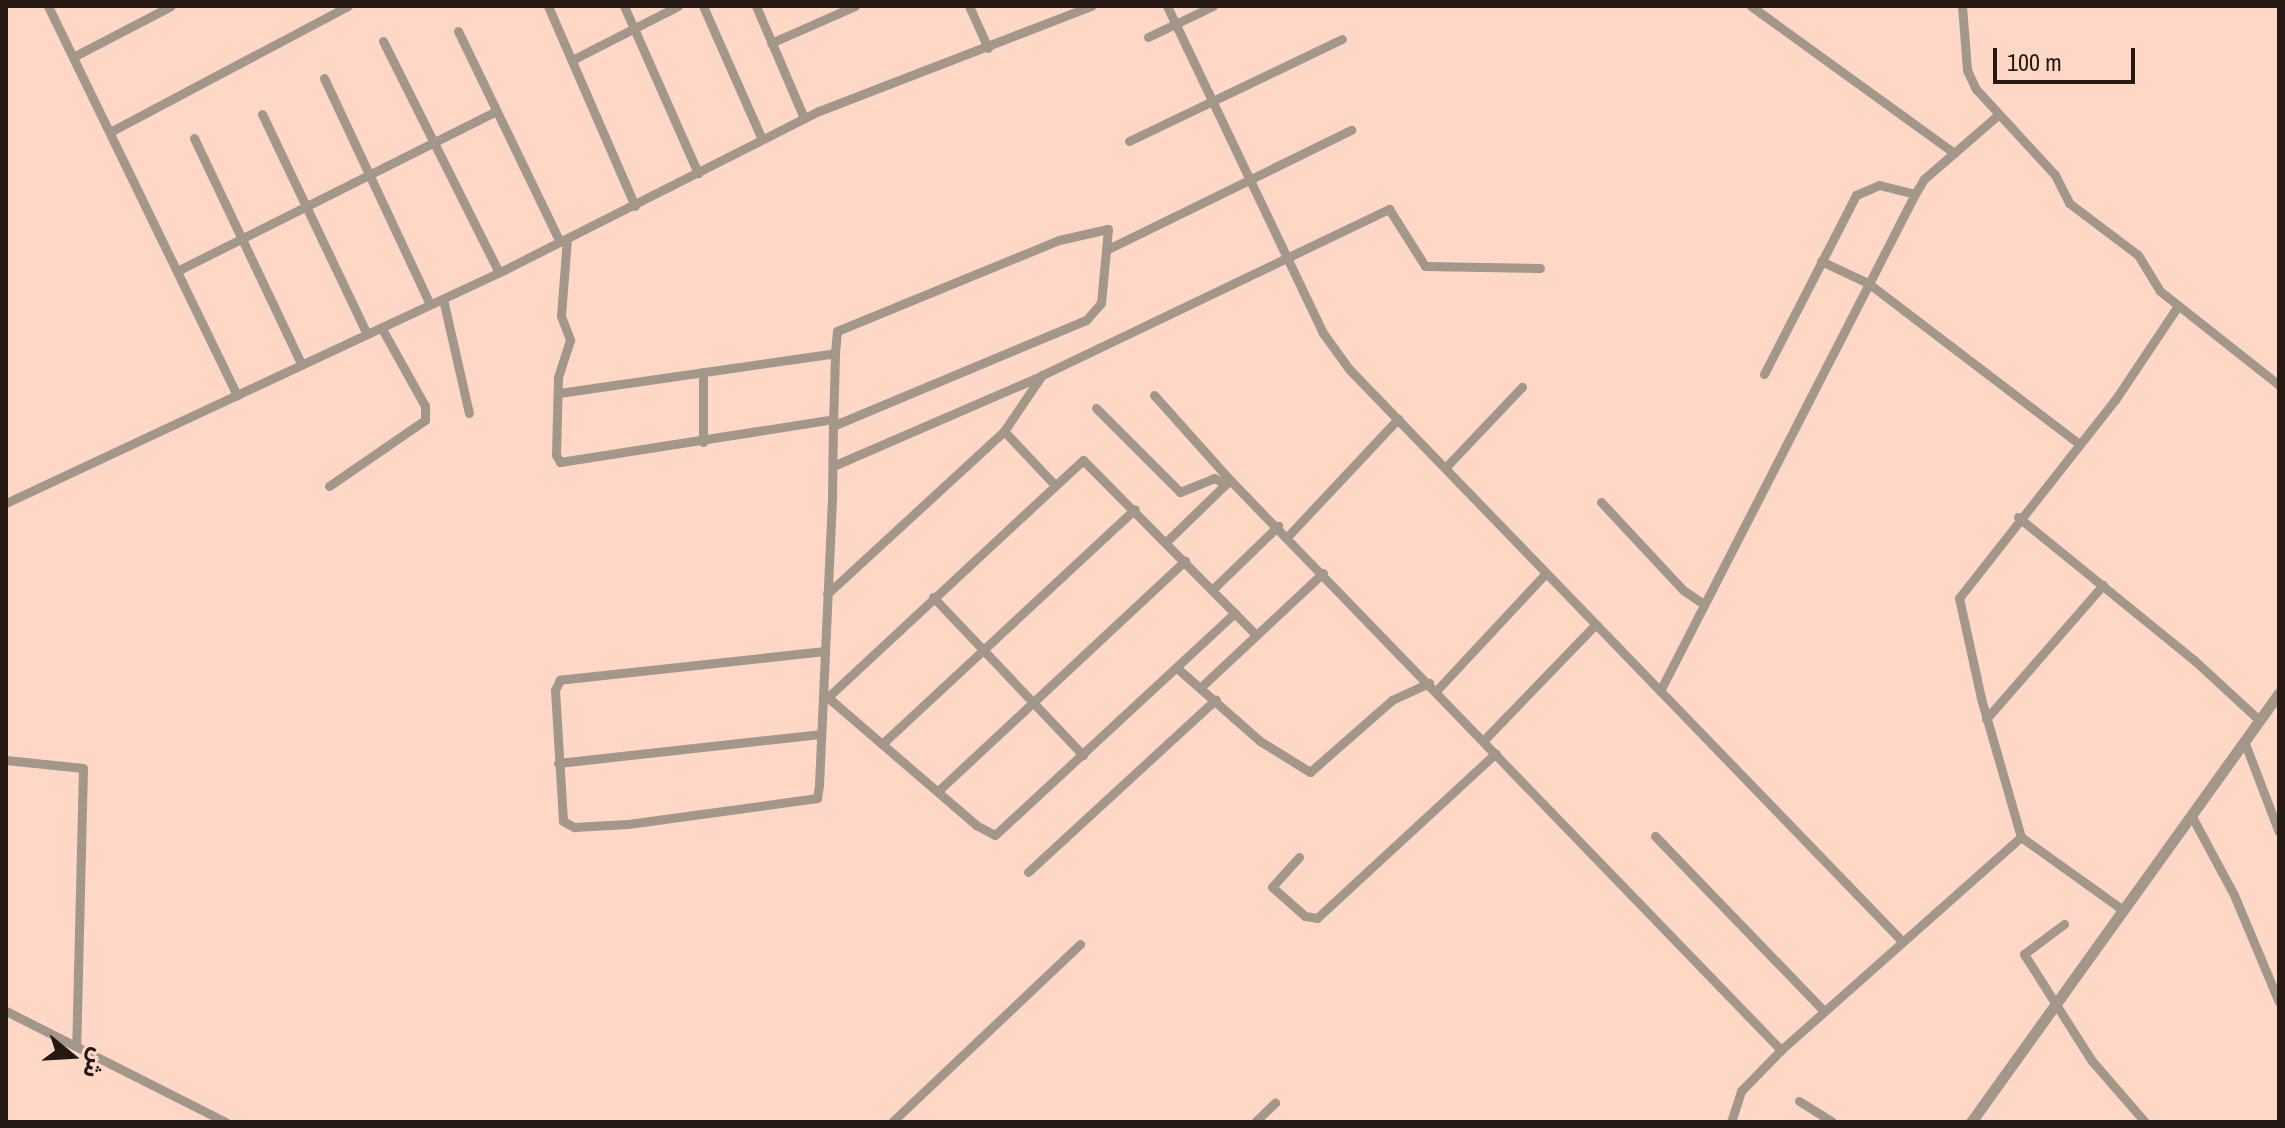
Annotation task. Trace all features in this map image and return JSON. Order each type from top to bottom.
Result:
[{"type":"street","points":[[48,6],[237,396]]},
{"type":"street","points":[[73,57],[171,6]]},
{"type":"street","points":[[110,132],[333,9],[348,6]]},
{"type":"street","points":[[548,6],[635,206]]},
{"type":"street","points":[[624,6],[698,173]]},
{"type":"street","points":[[572,60],[678,6]]},
{"type":"street","points":[[703,6],[762,139]]},
{"type":"street","points":[[756,6],[804,118]]},
{"type":"street","points":[[771,43],[855,6]]},
{"type":"street","points":[[969,6],[988,48]]},
{"type":"street","points":[[6,503],[499,273],[804,118],[1091,6]]},
{"type":"street","points":[[1167,6],[1323,333],[1398,419],[1901,940]]},
{"type":"street","points":[[1148,37],[1213,6]]},
{"type":"street","points":[[1751,6],[1954,153]]},
{"type":"street","points":[[1962,6],[1967,70],[1998,115],[2055,175],[2077,213],[2138,255],[2160,291],[2279,385]]},
{"type":"street","points":[[458,31],[495,112],[564,240],[561,316],[570,340],[559,393],[556,455],[560,462],[834,423],[1086,320],[1101,303],[1108,249],[1105,227],[1059,240],[840,329],[835,353],[834,423],[833,466],[825,695],[819,734],[819,785],[813,801],[641,822],[567,826],[560,808],[555,690],[560,680],[825,651]]},
{"type":"street","points":[[1129,141],[1342,39]]},
{"type":"street","points":[[383,41],[499,273]]},
{"type":"street","points":[[324,78],[430,304]]},
{"type":"street","points":[[177,271],[495,112]]},
{"type":"street","points":[[262,114],[367,334]]},
{"type":"street","points":[[1660,691],[1915,194],[1954,153],[1998,115]]},
{"type":"street","points":[[1108,249],[1351,130]]},
{"type":"street","points":[[194,138],[302,365]]},
{"type":"street","points":[[1764,374],[1845,213],[1867,187],[1879,185],[1915,194]]},
{"type":"street","points":[[833,466],[1042,375],[1389,209],[1425,266],[1540,268]]},
{"type":"street","points":[[1821,261],[1868,283],[2078,443]]},
{"type":"street","points":[[443,299],[469,413]]},
{"type":"street","points":[[2123,910],[2021,837],[1986,719],[1959,598],[2178,306]]},
{"type":"street","points":[[329,486],[425,420],[425,406],[381,327]]},
{"type":"street","points":[[559,393],[835,353]]},
{"type":"street","points":[[703,372],[703,442]]},
{"type":"street","points":[[827,594],[1004,431],[1042,375]]},
{"type":"street","points":[[1445,468],[1522,387]]},
{"type":"street","points":[[1154,395],[1228,482],[1288,536],[1781,1050]]},
{"type":"street","points":[[1096,408],[1180,492],[1214,478],[1228,482]]},
{"type":"street","points":[[1288,536],[1398,419]]},
{"type":"street","points":[[1004,431],[1054,484]]},
{"type":"street","points":[[825,695],[1054,484],[1088,460],[1256,635]]},
{"type":"street","points":[[1166,542],[1228,482]]},
{"type":"street","points":[[1601,502],[1683,590],[1704,604]]},
{"type":"street","points":[[882,744],[1135,509]]},
{"type":"street","points":[[2018,517],[2103,585],[2259,720]]},
{"type":"street","points":[[1213,589],[1278,526]]},
{"type":"street","points":[[938,791],[1185,561]]},
{"type":"street","points":[[1201,687],[1323,573]]},
{"type":"street","points":[[1177,668],[1216,699],[1260,741],[1310,772],[1392,700],[1433,687],[1546,573]]},
{"type":"street","points":[[1986,719],[2103,585]]},
{"type":"street","points":[[933,597],[1083,755]]},
{"type":"street","points":[[825,695],[995,835],[1235,613]]},
{"type":"street","points":[[1484,740],[1596,624]]},
{"type":"street","points":[[1971,1122],[2279,693]]},
{"type":"street","points":[[1028,872],[1216,699]]},
{"type":"street","points":[[558,763],[819,734]]},
{"type":"street","points":[[2244,741],[2279,832]]},
{"type":"street","points":[[1299,857],[1272,887],[1305,916],[1317,918],[1496,753]]},
{"type":"street","points":[[6,760],[79,763],[83,768],[76,1046]]},
{"type":"street","points":[[2191,815],[2234,895],[2279,1002]]},
{"type":"street","points":[[1655,836],[1824,1011]]},
{"type":"street","points":[[1731,1122],[1741,1091],[1781,1050],[1901,940],[2021,837]]},
{"type":"street","points":[[2064,924],[2024,954],[2055,1006],[2109,1083],[2145,1122]]},
{"type":"street","points":[[892,1122],[1080,944]]},
{"type":"street","points":[[6,1011],[226,1122]]},
{"type":"street","points":[[1799,1101],[1832,1122]]},
{"type":"street","points":[[1255,1122],[1275,1103]]}]
